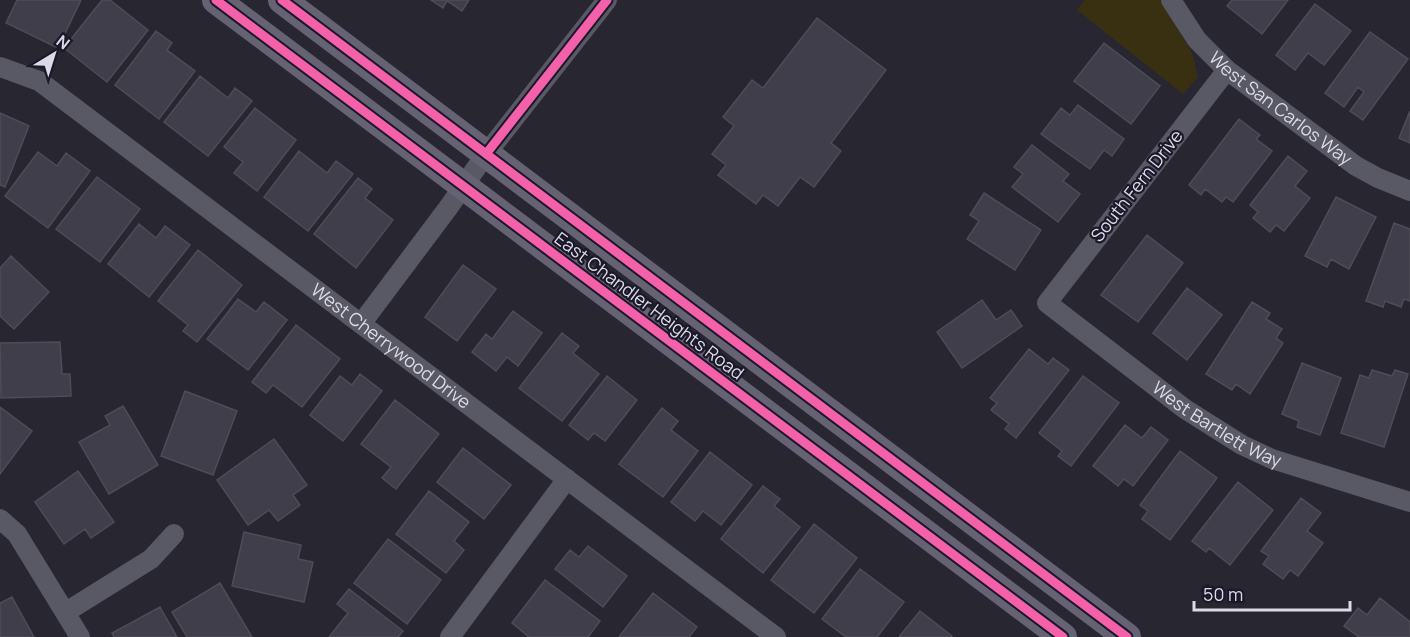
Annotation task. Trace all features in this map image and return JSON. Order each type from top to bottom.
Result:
[{"type":"main road","name":"East Chandler Heights Road","points":[[216,0],[1063,637]]},
{"type":"main road","name":"East Chandler Heights Road","points":[[282,0],[1126,637]]},
{"type":"street","points":[[361,324],[464,187],[486,154],[607,0]]},
{"type":"street","name":"West San Carlos Way","points":[[1171,0],[1197,40],[1227,70],[1356,166],[1410,191]]},
{"type":"street","name":"West Cherrywood Drive","points":[[0,67],[39,81],[776,637]]},
{"type":"street","name":"South Fern Drive","points":[[1047,303],[1227,70]]},
{"type":"street","name":"West Bartlett Way","points":[[1047,303],[1185,409],[1242,445],[1272,459],[1410,502]]},
{"type":"street","points":[[450,637],[567,479]]},
{"type":"street","points":[[0,519],[17,534],[80,637]]},
{"type":"street","points":[[66,612],[151,559],[174,534]]},
{"type":"shaded area","points":[[1085,0],[1160,0],[1192,53],[1198,77],[1183,94],[1077,10]]},
{"type":"building","points":[[17,0],[81,0],[58,48],[6,23]]},
{"type":"building","points":[[102,0],[110,0],[148,30],[107,82],[64,48]]},
{"type":"building","points":[[431,0],[469,0],[462,11],[447,1],[443,8]]},
{"type":"building","points":[[1232,0],[1288,0],[1262,34],[1227,6]]},
{"type":"building","points":[[1315,4],[1351,31],[1324,65],[1308,53],[1295,70],[1276,55]]},
{"type":"building","points":[[817,18],[886,70],[831,143],[841,151],[814,187],[800,177],[778,206],[763,195],[756,204],[718,175],[726,165],[712,154],[734,126],[723,117],[752,80],[763,88]]},
{"type":"building","points":[[156,31],[172,43],[167,50],[195,71],[159,119],[115,85]]},
{"type":"building","points":[[1370,32],[1408,59],[1363,120],[1350,111],[1364,92],[1358,87],[1344,107],[1325,93]]},
{"type":"building","points":[[1104,43],[1160,86],[1131,124],[1074,81]]},
{"type":"building","points":[[200,76],[228,98],[235,88],[252,101],[208,156],[164,122]]},
{"type":"building","points":[[1078,105],[1124,139],[1112,156],[1104,150],[1090,169],[1041,134],[1061,108],[1070,115]]},
{"type":"building","points":[[255,108],[296,140],[257,191],[234,173],[243,162],[224,147]]},
{"type":"building","points":[[1410,111],[1410,143],[1399,138]]},
{"type":"building","points":[[0,113],[29,126],[5,187],[0,185]]},
{"type":"building","points":[[1239,119],[1260,135],[1256,139],[1272,151],[1233,202],[1226,197],[1222,202],[1205,189],[1201,195],[1189,185]]},
{"type":"building","points":[[1032,145],[1069,174],[1063,181],[1080,194],[1058,222],[1012,187],[1023,174],[1014,167]]},
{"type":"building","points":[[299,151],[327,173],[336,161],[353,174],[308,231],[264,197]]},
{"type":"building","points":[[38,152],[57,166],[66,153],[90,171],[48,228],[5,196]]},
{"type":"building","points":[[1288,156],[1307,171],[1295,186],[1310,198],[1284,231],[1276,225],[1270,232],[1253,218],[1258,212],[1250,205]]},
{"type":"building","points":[[97,177],[140,209],[100,262],[56,229]]},
{"type":"building","points":[[358,178],[372,189],[365,198],[393,220],[356,268],[314,234]]},
{"type":"building","points":[[984,193],[1041,230],[1015,270],[967,239],[979,221],[970,215]]},
{"type":"building","points":[[1336,197],[1376,217],[1349,269],[1331,259],[1327,267],[1305,256]]},
{"type":"building","points":[[1394,223],[1410,229],[1410,301],[1404,299],[1401,307],[1385,301],[1383,307],[1366,301]]},
{"type":"building","points":[[139,224],[156,238],[165,226],[190,245],[149,297],[108,264]]},
{"type":"building","points":[[1147,235],[1183,263],[1138,322],[1101,295]]},
{"type":"building","points":[[198,250],[242,285],[197,342],[183,331],[188,325],[158,301]]},
{"type":"building","points":[[11,256],[49,292],[14,329],[0,316],[0,268]]},
{"type":"building","points":[[463,265],[496,289],[457,341],[425,317]]},
{"type":"building","points":[[1187,288],[1222,315],[1187,360],[1153,333]]},
{"type":"building","points":[[238,299],[256,312],[264,302],[287,320],[248,370],[207,339]]},
{"type":"building","points":[[982,300],[996,320],[1011,310],[1022,326],[962,368],[937,332]]},
{"type":"building","points":[[1252,302],[1270,313],[1266,319],[1282,329],[1276,338],[1283,343],[1250,394],[1236,384],[1232,390],[1206,374]]},
{"type":"building","points":[[513,311],[542,333],[518,366],[507,357],[496,371],[472,352],[486,334],[492,339]]},
{"type":"building","points":[[296,325],[340,359],[302,407],[273,385],[266,393],[252,382]]},
{"type":"building","points":[[562,333],[579,346],[573,353],[599,374],[562,421],[519,388]]},
{"type":"building","points":[[60,342],[62,374],[70,374],[71,396],[1,398],[0,343]]},
{"type":"building","points":[[1029,349],[1048,364],[1053,358],[1069,370],[1016,438],[1005,429],[1009,424],[991,410],[997,403],[990,398]]},
{"type":"building","points":[[1302,363],[1341,378],[1320,435],[1297,427],[1299,421],[1282,414]]},
{"type":"building","points":[[1372,370],[1392,376],[1395,370],[1408,374],[1384,447],[1341,433],[1360,375],[1369,378]]},
{"type":"building","points":[[360,374],[382,391],[343,441],[310,415],[340,376],[352,385]]},
{"type":"building","points":[[607,376],[637,400],[605,441],[594,433],[588,440],[569,425]]},
{"type":"building","points":[[1083,376],[1119,403],[1071,466],[1058,456],[1062,451],[1039,433]]},
{"type":"building","points":[[185,391],[237,411],[213,475],[161,456]]},
{"type":"building","points":[[395,400],[439,434],[396,489],[382,478],[391,467],[361,444]]},
{"type":"building","points":[[123,406],[158,465],[109,494],[79,442],[110,425],[105,416]]},
{"type":"building","points":[[0,407],[32,431],[0,474]]},
{"type":"building","points":[[662,408],[678,421],[671,430],[698,451],[663,497],[619,464]]},
{"type":"building","points":[[1125,425],[1142,438],[1151,427],[1168,440],[1133,486],[1124,479],[1118,486],[1093,466]]},
{"type":"building","points":[[274,439],[307,485],[293,495],[300,505],[278,521],[269,510],[248,525],[217,480]]},
{"type":"building","points":[[463,448],[511,485],[484,519],[437,482]]},
{"type":"building","points":[[1180,451],[1217,478],[1170,540],[1142,519],[1148,511],[1140,505]]},
{"type":"building","points":[[710,452],[752,485],[721,525],[703,511],[695,521],[671,502]]},
{"type":"building","points":[[78,471],[114,522],[91,538],[85,529],[64,544],[35,502]]},
{"type":"building","points":[[1238,482],[1273,510],[1230,565],[1209,548],[1206,552],[1192,541]]},
{"type":"building","points":[[763,486],[780,499],[774,506],[800,527],[763,573],[721,539]]},
{"type":"building","points":[[429,491],[469,522],[454,541],[464,550],[446,573],[396,534]]},
{"type":"building","points":[[1301,498],[1321,513],[1307,531],[1323,543],[1298,576],[1290,570],[1283,579],[1263,564],[1269,556],[1261,551]]},
{"type":"building","points":[[814,524],[857,558],[814,613],[771,580]]},
{"type":"building","points":[[244,532],[301,545],[298,559],[313,562],[304,602],[232,586]]},
{"type":"building","points":[[388,539],[441,580],[407,624],[354,583]]},
{"type":"building","points":[[588,546],[627,576],[603,607],[555,569],[570,550],[579,557]]},
{"type":"building","points":[[860,569],[904,602],[877,637],[846,637],[822,619]]},
{"type":"building","points":[[545,580],[600,621],[588,637],[529,637],[512,623]]},
{"type":"building","points":[[220,583],[252,637],[187,637],[172,612]]},
{"type":"building","points":[[349,589],[403,631],[398,637],[329,637],[348,613],[337,604]]},
{"type":"building","points":[[653,593],[697,627],[689,637],[619,637]]},
{"type":"building","points":[[12,597],[34,637],[0,637],[0,603]]},
{"type":"building","points":[[1380,598],[1410,622],[1410,637],[1359,637],[1344,626],[1358,608],[1367,615]]},
{"type":"building","points":[[160,607],[177,637],[114,637],[112,633]]},
{"type":"building","points":[[920,611],[952,636],[952,637],[899,637]]},
{"type":"cycle path","points":[[216,0],[1063,637]]},
{"type":"cycle path","points":[[282,0],[1127,637]]},
{"type":"cycle path","points":[[486,154],[607,0]]}]
